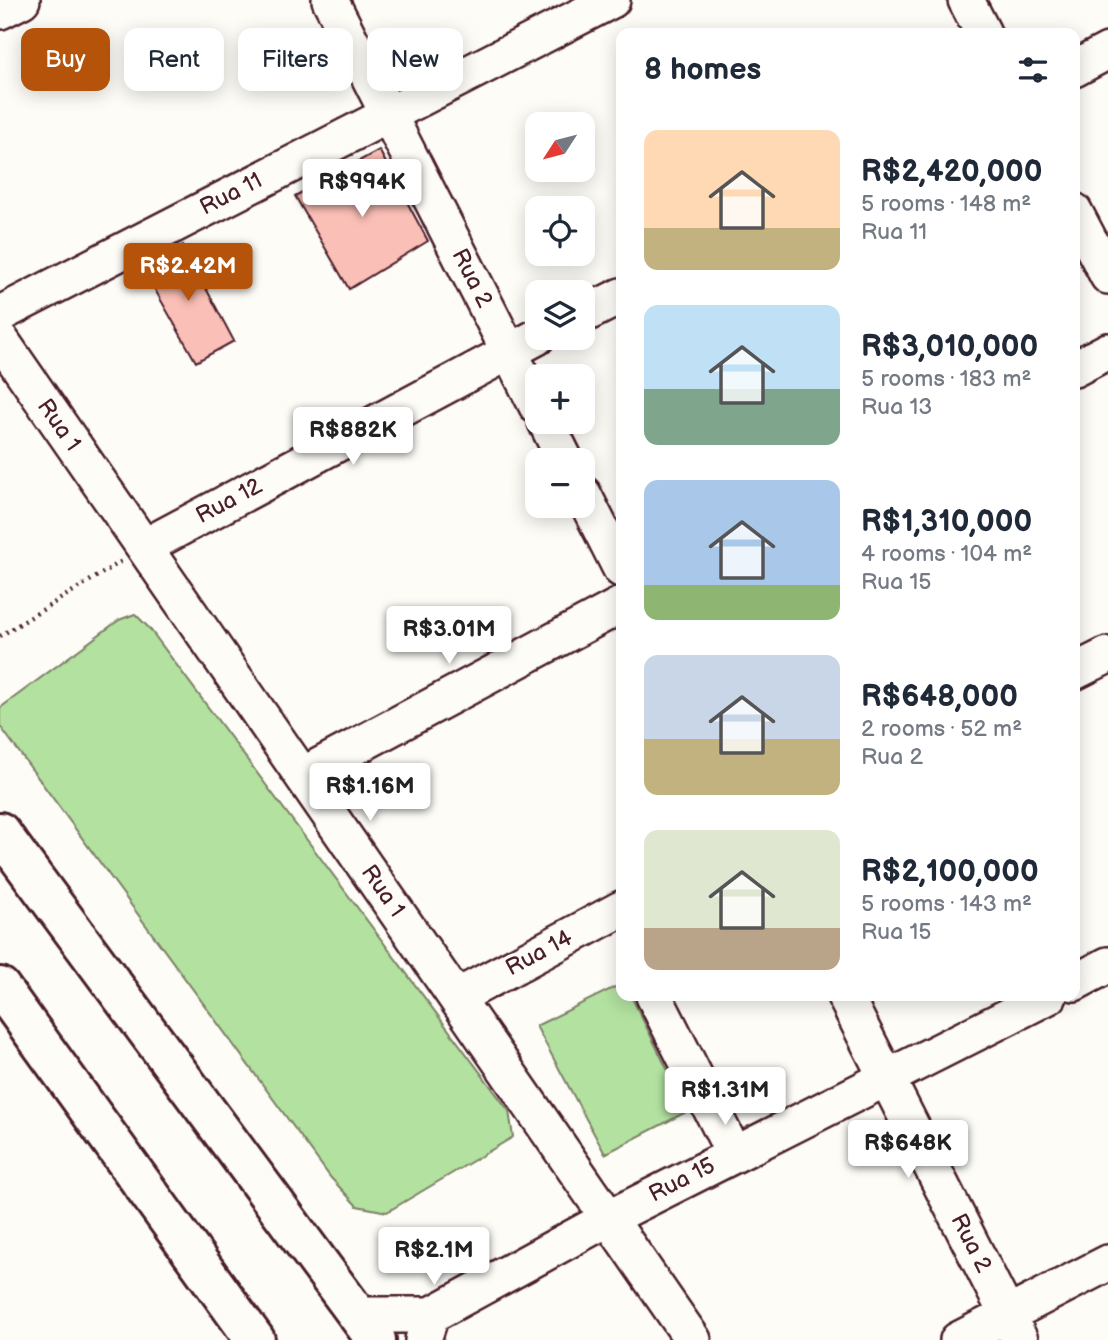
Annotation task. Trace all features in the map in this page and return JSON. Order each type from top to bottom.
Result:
[{"type":"highway","points":[[0,832],[367,1327]]},
{"type":"highway","points":[[0,862],[98,995],[119,1014],[139,1021]]},
{"type":"highway","points":[[0,962],[48,1026],[75,1088]]},
{"type":"highway","points":[[0,987],[254,1340]]},
{"type":"street","points":[[0,11],[22,0]]},
{"type":"street","name":"Rua 2","points":[[330,0],[387,113],[523,344],[528,364]]},
{"type":"street","name":"Rua 11","points":[[0,314],[387,113],[612,0]]},
{"type":"street","points":[[966,0],[980,28]]},
{"type":"street","points":[[1080,66],[1108,51]]},
{"type":"street","points":[[1080,222],[1108,276]]},
{"type":"street","points":[[595,309],[616,298]]},
{"type":"street","name":"Rua 1","points":[[0,339],[693,1340]]},
{"type":"street","name":"Rua 12","points":[[144,547],[523,344]]},
{"type":"street","points":[[1080,366],[1108,351]]},
{"type":"street","points":[[595,518],[616,559]]},
{"type":"street","points":[[303,775],[616,608]]},
{"type":"street","points":[[1080,670],[1108,655]]},
{"type":"street","name":"Rua 14","points":[[457,997],[616,919]]},
{"type":"street","points":[[1080,979],[1108,965]]},
{"type":"street","points":[[657,1001],[734,1154]]},
{"type":"street","name":"Rua 2","points":[[848,1001],[1013,1327]]},
{"type":"street","name":"Rua 15","points":[[427,1327],[609,1217],[1039,1001]]},
{"type":"street","points":[[958,1340],[1013,1327],[1108,1263]]},
{"type":"street","points":[[367,1327],[427,1327]]},
{"type":"path","points":[[0,636],[144,547]]},
{"type":"green space","points":[[135,614],[149,628],[509,1111],[513,1137],[387,1212],[357,1206],[331,1178],[0,726],[0,708],[119,620]]},
{"type":"green space","points":[[616,986],[616,1001],[633,1001],[688,1111],[605,1154],[536,1026]]},
{"type":"building","points":[[379,150],[428,241],[349,289],[295,196]]},
{"type":"building","points":[[183,245],[234,341],[196,362],[142,267]]}]
